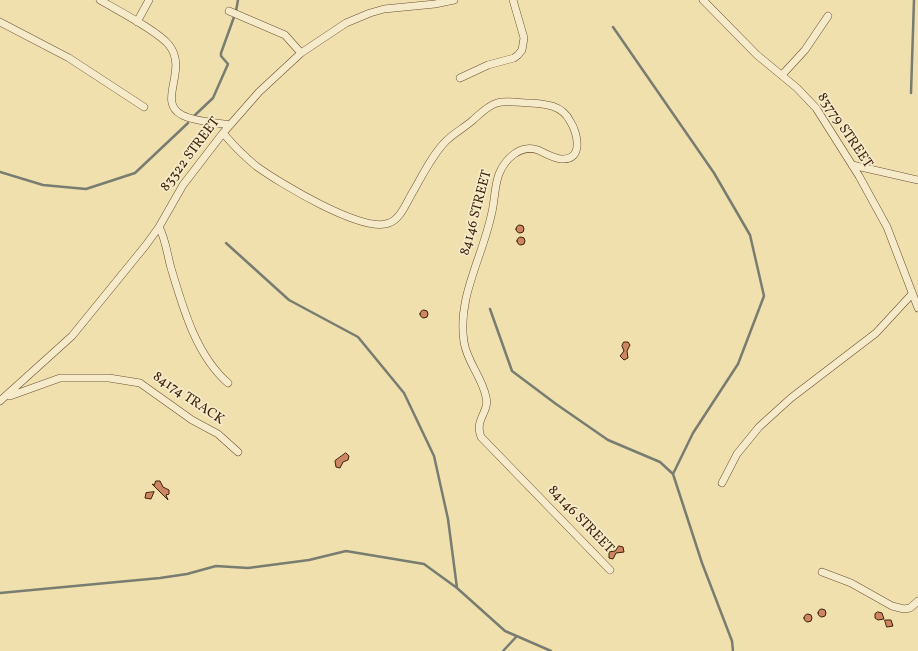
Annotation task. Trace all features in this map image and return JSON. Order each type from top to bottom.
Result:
[{"type":"street","points":[[100,0],[137,22],[169,45],[173,52],[177,70],[171,100],[176,111],[188,118],[230,124]]},
{"type":"street","points":[[137,22],[149,0]]},
{"type":"street","points":[[410,0],[421,4]]},
{"type":"street","name":"83322 STREET","points":[[1,400],[72,336],[159,227],[183,185],[230,124],[259,92],[300,53],[346,23],[370,13],[384,9],[454,0]]},
{"type":"street","points":[[460,78],[488,65],[518,55],[522,50],[524,38],[513,0]]},
{"type":"street","name":"83779 STREET","points":[[703,0],[757,55],[797,88],[816,108],[852,165],[886,228],[898,252],[918,308]]},
{"type":"street","points":[[229,10],[285,36],[300,53]]},
{"type":"street","points":[[782,75],[805,50],[828,16]]},
{"type":"street","points":[[0,22],[68,58],[144,108]]},
{"type":"street","name":"84146 STREET","points":[[223,133],[234,146],[256,166],[297,193],[362,222],[377,225],[387,224],[399,216],[441,147],[488,107],[501,102],[546,104],[559,108],[566,115],[571,122],[576,137],[577,150],[574,156],[565,160],[558,159],[535,150],[524,149],[515,153],[501,170],[497,180],[491,216],[464,301],[462,330],[465,350],[486,397],[486,407],[478,427],[481,436],[610,570]]},
{"type":"street","points":[[852,165],[918,180]]},
{"type":"street","points":[[159,227],[164,238],[178,290],[200,345],[213,368],[228,383]]},
{"type":"street","points":[[722,483],[737,454],[759,427],[791,398],[876,333],[912,294]]},
{"type":"street","name":"84174 TRACK","points":[[1,400],[60,378],[108,378],[134,381],[148,387],[179,411],[218,434],[238,452]]},
{"type":"street","points":[[822,572],[851,583],[892,606],[904,609],[910,608],[918,601]]},
{"type":"building","points":[[518,225],[522,225],[524,229],[522,233],[518,233],[516,231],[516,227]]},
{"type":"building","points":[[519,237],[523,237],[525,241],[523,245],[519,245],[517,243],[517,239]]},
{"type":"building","points":[[422,310],[426,310],[428,314],[426,318],[422,318],[420,316],[420,312]]},
{"type":"building","points":[[624,342],[628,342],[630,345],[627,351],[628,358],[624,360],[620,356],[624,351],[622,346]]},
{"type":"building","points":[[346,453],[349,456],[348,460],[343,462],[340,468],[336,467],[335,461]]},
{"type":"building","points":[[156,481],[160,481],[163,487],[169,490],[169,494],[166,495],[168,500],[152,484],[154,485]]},
{"type":"building","points":[[154,492],[151,499],[145,498],[146,493]]},
{"type":"building","points":[[619,546],[623,547],[624,552],[616,553],[613,559],[609,558],[609,552],[615,551]]},
{"type":"building","points":[[820,609],[824,609],[826,613],[824,617],[820,617],[818,615],[818,611]]},
{"type":"building","points":[[878,612],[882,613],[884,619],[878,620],[875,618],[875,614]]},
{"type":"building","points":[[806,614],[810,614],[812,618],[810,622],[806,622],[804,620],[804,616]]},
{"type":"building","points":[[885,620],[891,620],[893,626],[887,627]]},
{"type":"waterway","points":[[236,11],[238,0]]},
{"type":"waterway","points":[[911,93],[914,0]]},
{"type":"waterway","points":[[194,116],[213,98],[228,64],[221,56],[221,53],[234,17]]},
{"type":"waterway","points":[[613,27],[714,173],[750,235],[764,296],[738,364],[693,433],[673,474],[702,563],[732,641],[733,651]]},
{"type":"waterway","points":[[0,172],[43,185],[86,189],[135,173],[188,123]]},
{"type":"waterway","points":[[226,243],[289,300],[358,337],[404,393],[434,456],[448,519],[457,588]]},
{"type":"waterway","points":[[490,309],[512,371],[608,440],[660,462],[673,474]]},
{"type":"waterway","points":[[0,593],[160,578],[187,574],[216,566],[248,568],[309,560],[346,551],[424,564],[457,588],[505,631],[551,651]]},
{"type":"waterway","points":[[503,651],[517,636]]}]
